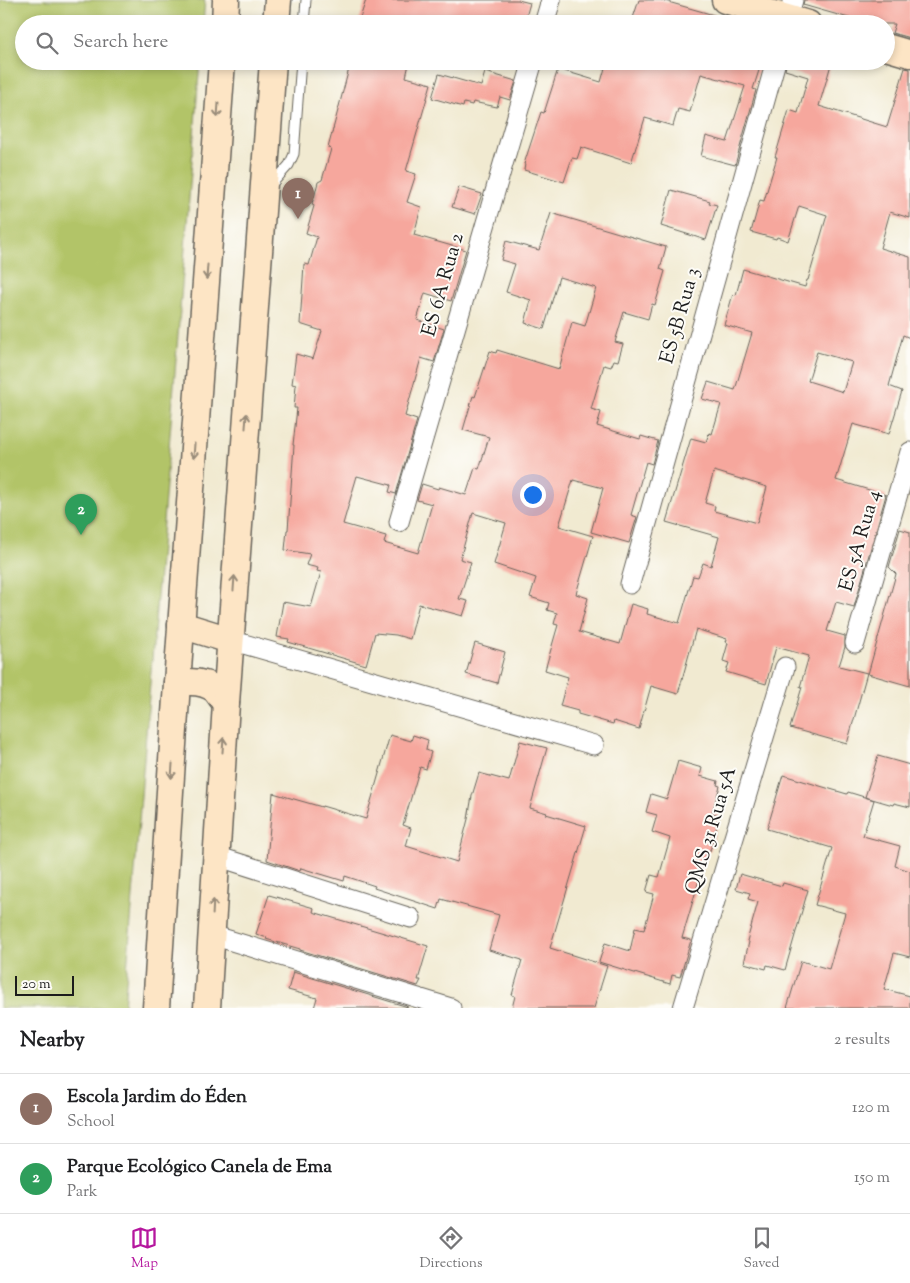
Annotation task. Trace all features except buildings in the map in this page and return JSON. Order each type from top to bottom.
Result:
[{"type":"main road","points":[[225,15],[226,0]]},
{"type":"main road","points":[[277,15],[278,0]]},
{"type":"main road","points":[[725,0],[790,15]]},
{"type":"main road","points":[[895,50],[910,54]]},
{"type":"main road","points":[[156,1008],[181,625],[221,70]]},
{"type":"main road","points":[[207,1008],[230,640],[272,70]]},
{"type":"main road","points":[[181,625],[230,640]]},
{"type":"main road","points":[[177,683],[205,684],[216,690],[226,703]]},
{"type":"street","points":[[547,15],[551,0]]},
{"type":"street","name":"ES 6A Rua 2","points":[[399,522],[530,70]]},
{"type":"street","name":"ES 5B Rua 3","points":[[630,584],[773,70]]},
{"type":"street","name":"ES 5A Rua 4","points":[[856,643],[910,452]]},
{"type":"street","points":[[230,640],[594,745]]},
{"type":"street","name":"QMS 31 Rua 5A","points":[[683,1008],[785,667]]},
{"type":"street","points":[[216,856],[411,918]]},
{"type":"street","points":[[212,935],[452,1008]]},
{"type":"lane","points":[[305,15],[306,0]]},
{"type":"lane","points":[[264,194],[289,165],[294,154],[300,70]]},
{"type":"green space","points":[[0,0],[205,0],[204,15],[15,15],[15,70],[199,70],[124,1008],[0,1008]]},
{"type":"place","name":"Escola Jardim do Éden","points":[[298,219]]},
{"type":"place","name":"Parque Ecológico Canela de Ema","points":[[81,535]]}]
